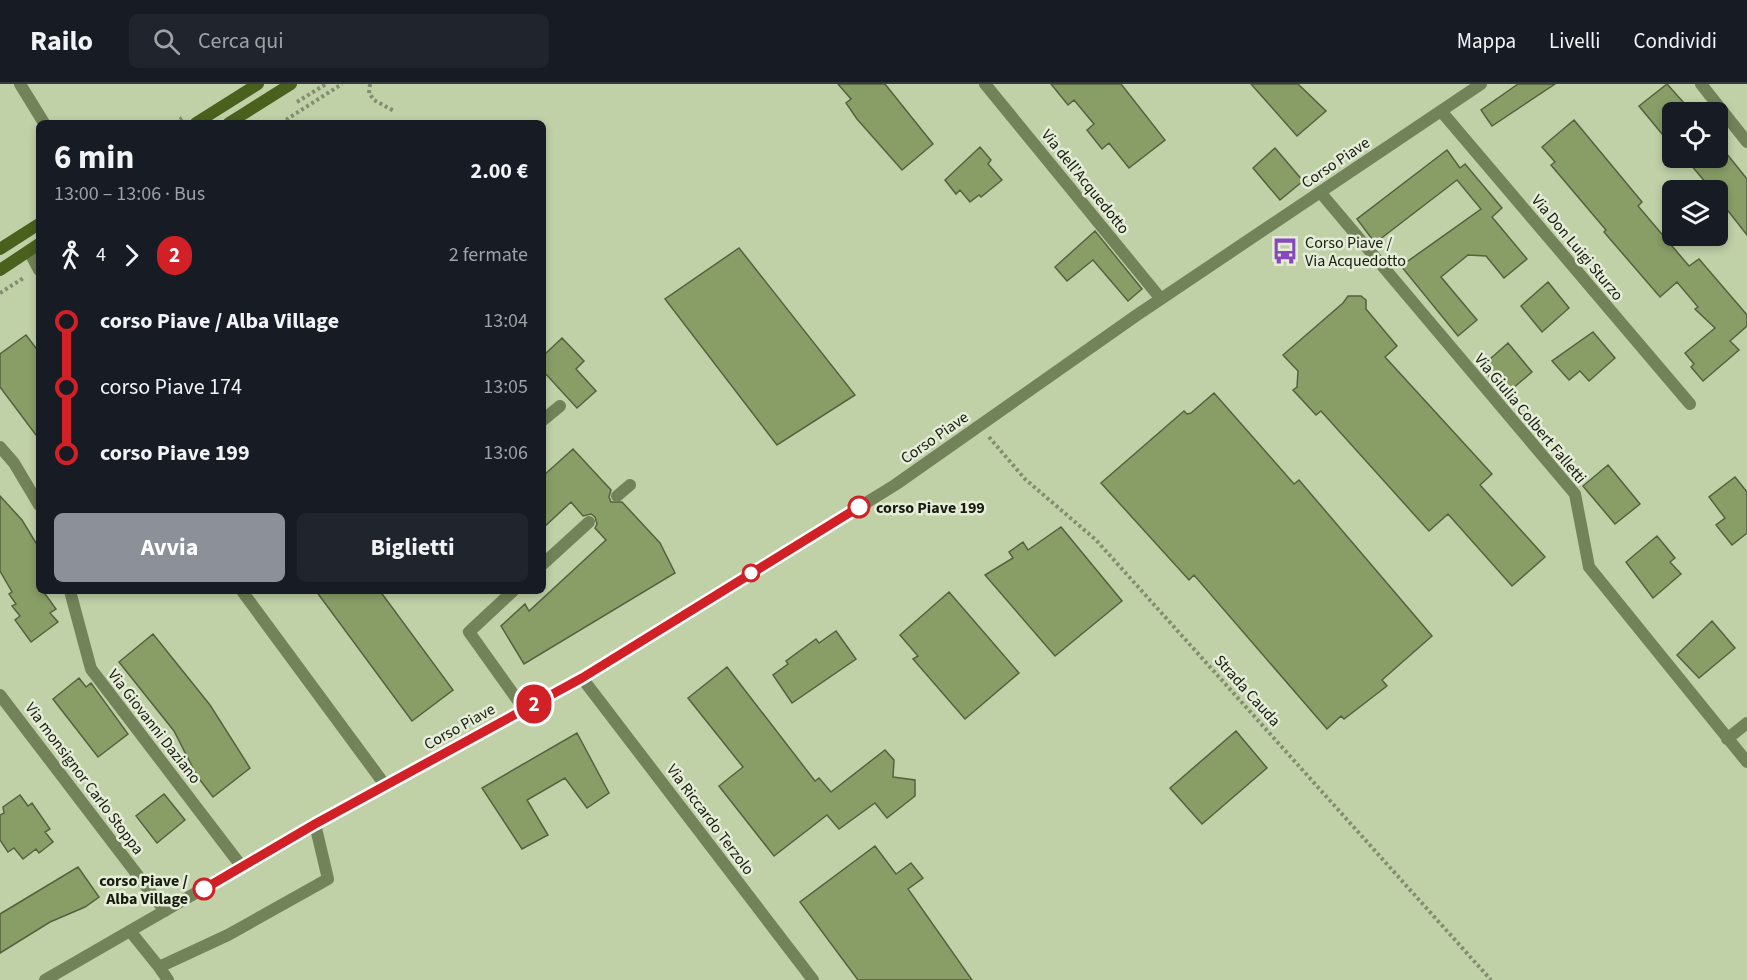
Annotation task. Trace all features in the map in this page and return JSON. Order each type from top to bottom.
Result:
[{"type":"main road","points":[[201,120],[258,84]]},
{"type":"main road","points":[[234,120],[291,84]]},
{"type":"main road","points":[[0,249],[36,226]]},
{"type":"main road","points":[[0,270],[34,247]]},
{"type":"street","points":[[20,84],[42,120]]},
{"type":"street","name":"Via dell'Acquedotto","points":[[985,84],[1161,299]]},
{"type":"street","name":"Corso Piave","points":[[45,980],[315,824],[582,678],[895,485],[1161,299],[1479,84]]},
{"type":"street","points":[[1701,84],[1747,142]]},
{"type":"street","name":"Via Don Luigi Sturzo","points":[[1441,111],[1690,404]]},
{"type":"street","name":"Via Giulia Colbert Falletti","points":[[1320,192],[1575,494],[1588,567],[1747,762]]},
{"type":"street","points":[[546,418],[560,406]]},
{"type":"street","points":[[0,447],[14,463],[36,500]]},
{"type":"street","points":[[617,496],[630,485]]},
{"type":"street","points":[[546,561],[589,522]]},
{"type":"street","name":"Via Giovanni Daziano","points":[[71,594],[91,669],[242,867]]},
{"type":"street","points":[[244,594],[385,785]]},
{"type":"street","points":[[510,594],[469,632],[524,709]]},
{"type":"street","name":"Via Riccardo Terzolo","points":[[582,678],[813,980]]},
{"type":"street","name":"Via monsignor Carlo Stoppa","points":[[0,695],[165,911]]},
{"type":"street","points":[[1727,739],[1747,723]]},
{"type":"street","points":[[159,968],[228,935],[328,879],[315,824]]},
{"type":"street","points":[[130,931],[168,980]]},
{"type":"path","points":[[286,120],[342,84]]},
{"type":"path","points":[[370,84],[369,93],[374,100],[394,111]]},
{"type":"path","points":[[0,293],[36,270]]},
{"type":"path","name":"Strada Cauda","points":[[979,425],[1025,479],[1096,540],[1491,980]]},
{"type":"building","points":[[838,84],[885,84],[933,144],[902,170],[857,119],[846,103],[851,99]]},
{"type":"building","points":[[1051,84],[1121,84],[1165,140],[1129,168],[1109,143],[1102,149],[1087,130],[1094,124],[1074,100],[1068,105]]},
{"type":"building","points":[[1251,84],[1298,84],[1326,111],[1297,136]]},
{"type":"building","points":[[1518,84],[1555,84],[1492,126],[1481,110]]},
{"type":"building","points":[[1667,84],[1683,102],[1662,102],[1662,134],[1639,106]]},
{"type":"building","points":[[1574,120],[1642,202],[1638,206],[1662,234],[1662,246],[1672,246],[1689,266],[1699,259],[1747,315],[1747,326],[1730,341],[1739,350],[1703,381],[1691,367],[1694,364],[1685,353],[1715,328],[1695,309],[1698,307],[1677,282],[1660,297],[1551,165],[1555,162],[1542,147]]},
{"type":"building","points":[[980,147],[991,160],[988,164],[1002,180],[981,197],[979,195],[970,202],[960,190],[956,194],[945,180]]},
{"type":"building","points":[[1275,148],[1303,181],[1280,200],[1253,168]]},
{"type":"building","points":[[1447,150],[1460,168],[1465,164],[1502,208],[1492,217],[1527,259],[1504,278],[1486,256],[1468,255],[1441,277],[1477,320],[1458,336],[1401,266],[1481,209],[1457,180],[1375,243],[1357,219]]},
{"type":"building","points":[[1728,155],[1747,179],[1747,235],[1728,211],[1728,180],[1704,180],[1693,168],[1728,168]]},
{"type":"building","points":[[1095,231],[1142,289],[1128,301],[1093,260],[1067,281],[1055,267]]},
{"type":"building","points":[[739,248],[855,395],[777,445],[665,299]]},
{"type":"building","points":[[1548,282],[1569,308],[1542,332],[1521,306]]},
{"type":"building","points":[[1348,296],[1361,296],[1366,300],[1366,309],[1397,346],[1385,357],[1492,474],[1480,485],[1545,557],[1512,586],[1448,514],[1429,531],[1321,411],[1316,415],[1293,390],[1297,387],[1298,371],[1283,355],[1343,303]]},
{"type":"building","points":[[1593,332],[1615,358],[1589,381],[1580,371],[1569,380],[1552,361]]},
{"type":"building","points":[[26,335],[36,348],[36,435],[0,387],[0,354]]},
{"type":"building","points":[[562,338],[584,361],[576,369],[596,391],[577,408],[546,374],[546,353]]},
{"type":"building","points":[[1508,343],[1532,372],[1505,395],[1481,367]]},
{"type":"building","points":[[1214,393],[1294,484],[1299,480],[1432,636],[1382,680],[1387,686],[1344,719],[1341,716],[1327,729],[1194,575],[1189,580],[1101,483],[1184,411],[1187,414],[1191,413]]},
{"type":"building","points":[[573,449],[611,490],[609,497],[611,502],[622,502],[660,543],[675,573],[524,664],[501,626],[525,604],[529,611],[606,540],[595,528],[597,524],[595,517],[591,514],[583,516],[571,502],[546,525],[546,473]]},
{"type":"building","points":[[1608,465],[1640,504],[1615,524],[1583,486]]},
{"type":"building","points":[[1735,477],[1747,492],[1747,533],[1732,545],[1716,525],[1725,518],[1709,497]]},
{"type":"building","points":[[0,496],[22,520],[36,543],[36,594],[45,594],[56,609],[50,613],[58,622],[31,642],[15,620],[20,616],[12,606],[16,604],[9,594],[12,592],[0,571]]},
{"type":"building","points":[[1061,527],[1122,601],[1055,656],[985,575],[1013,558],[1009,552],[1023,542],[1028,550]]},
{"type":"building","points":[[1657,536],[1675,558],[1670,562],[1681,574],[1653,598],[1626,562]]},
{"type":"building","points":[[949,592],[1019,673],[965,719],[913,659],[918,656],[900,635]]},
{"type":"building","points":[[318,594],[382,594],[453,690],[412,721]]},
{"type":"building","points":[[1712,621],[1735,648],[1699,678],[1677,655]]},
{"type":"building","points":[[836,631],[856,659],[792,703],[773,675],[788,664],[786,661],[816,639],[819,643]]},
{"type":"building","points":[[153,634],[210,705],[250,768],[213,797],[197,776],[174,731],[119,662]]},
{"type":"building","points":[[727,667],[815,781],[819,778],[831,792],[885,750],[894,760],[893,777],[915,780],[915,796],[887,818],[875,803],[839,829],[827,815],[774,856],[719,786],[743,767],[688,698]]},
{"type":"building","points":[[79,678],[86,687],[91,683],[128,734],[98,757],[53,699]]},
{"type":"building","points":[[1236,731],[1267,768],[1202,824],[1170,788]]},
{"type":"building","points":[[577,733],[609,793],[587,808],[565,778],[527,800],[548,835],[522,849],[482,788]]},
{"type":"building","points":[[164,794],[185,820],[157,843],[136,816]]},
{"type":"building","points":[[20,795],[28,806],[32,803],[50,829],[45,832],[53,842],[39,853],[36,849],[23,859],[14,848],[8,852],[0,840],[0,815],[4,813],[3,807]]},
{"type":"building","points":[[875,846],[896,874],[911,863],[923,878],[908,889],[972,980],[858,980],[800,902]]},
{"type":"building","points":[[78,867],[99,897],[85,907],[50,922],[0,953],[0,914]]},
{"type":"bus line","name":"2","points":[[204,889],[315,824],[582,678],[859,507]]},
{"type":"place","name":"Corso Piave / Via Acquedotto","points":[[1285,251]]},
{"type":"place","name":"corso Piave 199","points":[[859,507]]},
{"type":"place","name":"corso Piave / Alba Village","points":[[204,889]]}]
